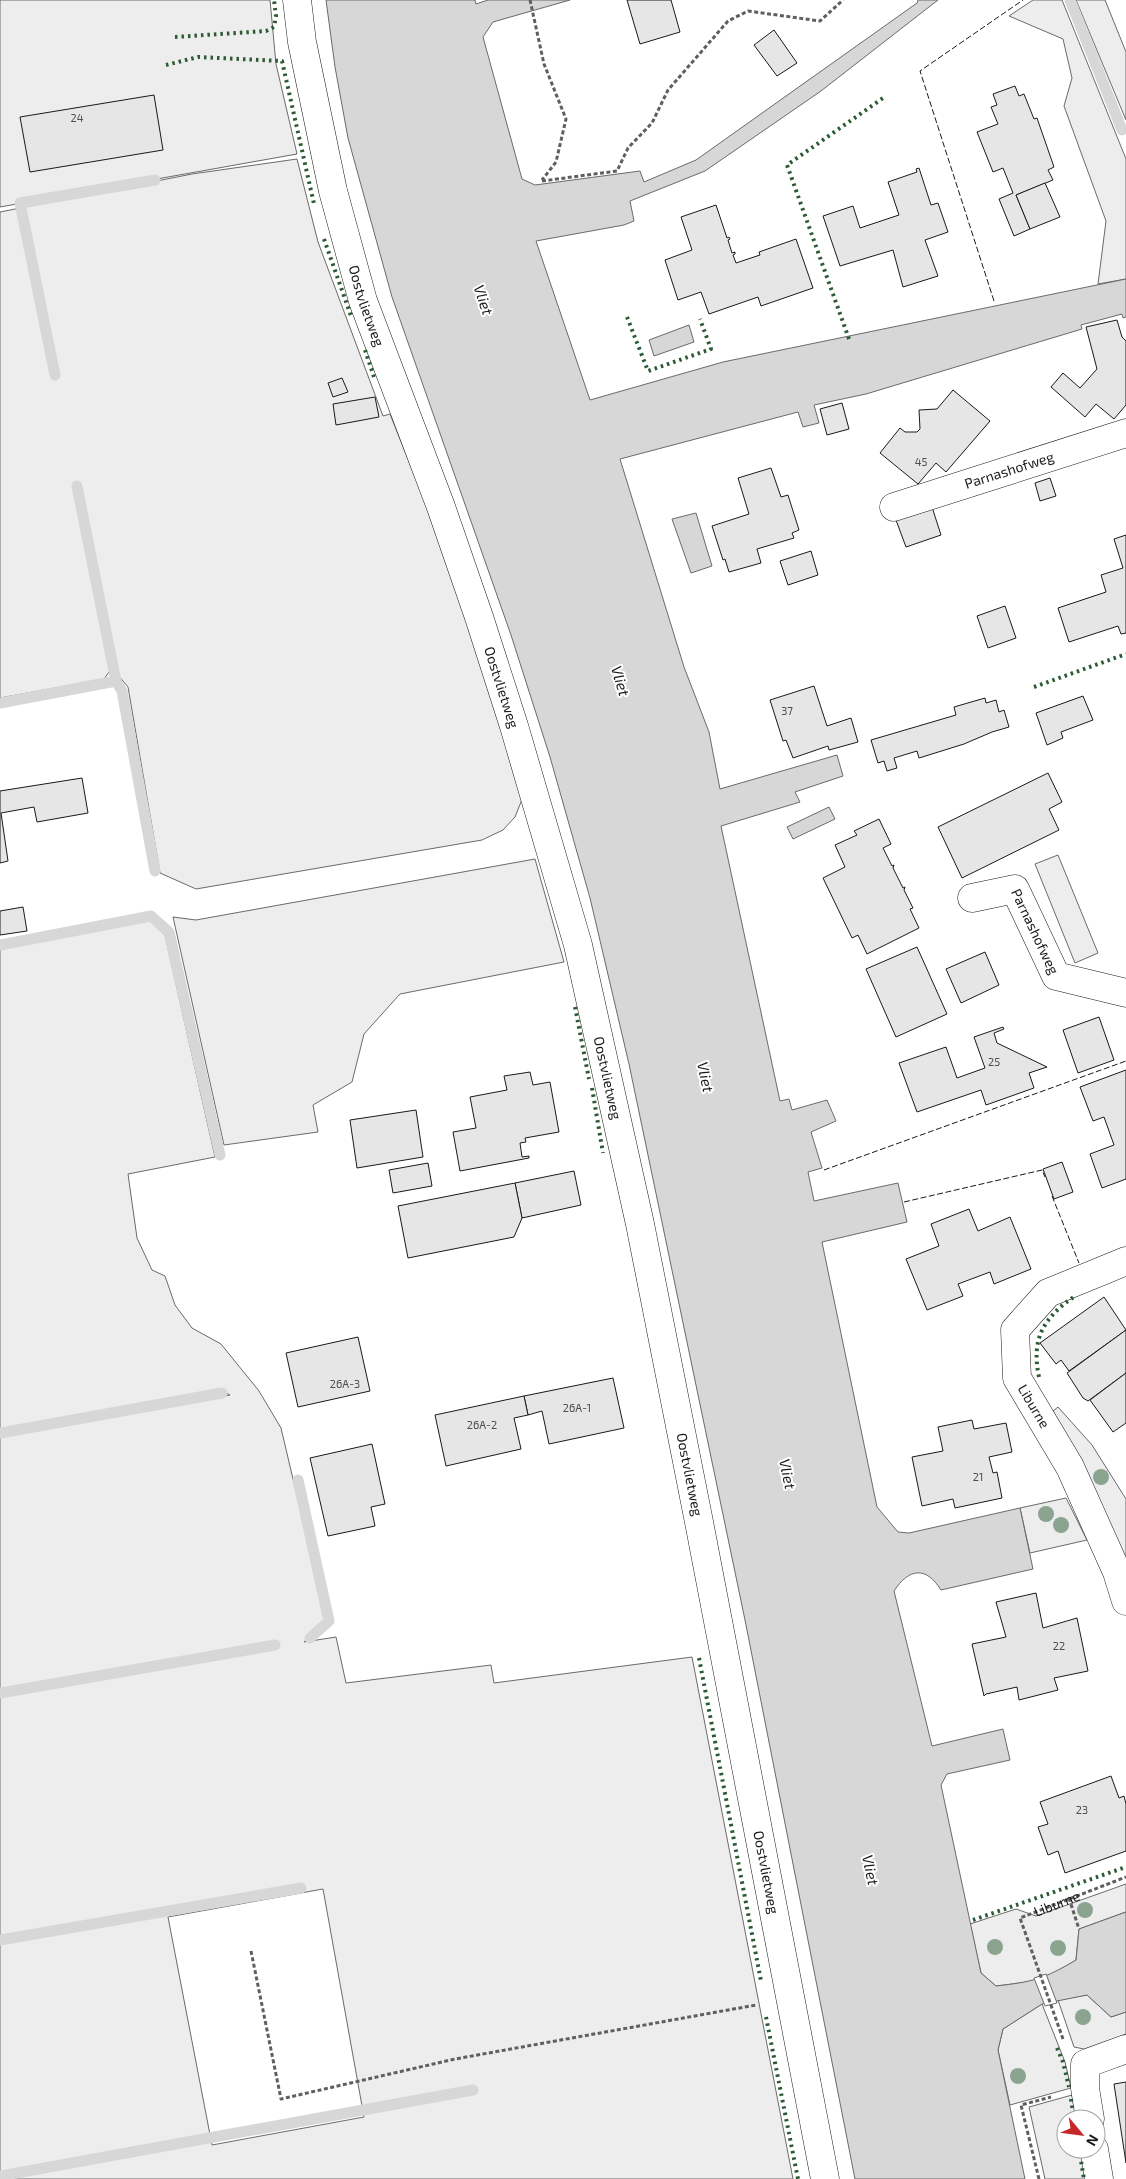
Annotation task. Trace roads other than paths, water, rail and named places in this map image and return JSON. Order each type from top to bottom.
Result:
[{"type":"street","name":"Oostvlietweg","points":[[297,0],[302,42],[333,191],[363,301],[441,508],[479,617],[514,726],[578,945],[640,1224],[825,2179]]},
{"type":"street","name":"Parnashofweg","points":[[894,508],[1126,433]]},
{"type":"street","name":"Parnashofweg","points":[[972,898],[1015,889],[1056,976],[1126,993]]},
{"type":"street","name":"Liburne","points":[[1126,1262],[1048,1293],[1015,1330],[1017,1378],[1070,1467],[1117,1572],[1126,1601]]},
{"type":"street","points":[[1088,2109],[1085,2088],[1085,2064],[1126,2049]]},
{"type":"street","points":[[1096,2159],[1099,2179]]},
{"type":"water","name":"Vliet","points":[[326,0],[475,0],[476,4],[488,0],[570,0],[493,22],[483,37],[522,179],[535,185],[640,171],[644,182],[696,160],[917,3],[918,0],[938,0],[821,91],[705,171],[630,201],[634,221],[624,225],[536,241],[590,400],[723,362],[1126,279],[1126,317],[1123,318],[1122,314],[1081,325],[1082,329],[866,394],[814,405],[819,423],[803,427],[798,412],[620,459],[684,667],[709,732],[720,789],[837,755],[843,776],[795,792],[800,802],[721,826],[780,1101],[789,1099],[792,1110],[827,1100],[836,1121],[811,1132],[822,1168],[808,1172],[814,1201],[898,1183],[907,1222],[822,1242],[877,1507],[898,1532],[909,1533],[1020,1508],[1033,1569],[941,1590],[929,1577],[918,1573],[906,1578],[894,1591],[932,1746],[1003,1729],[1010,1760],[947,1774],[941,1785],[981,1973],[996,1986],[1029,1981],[1046,1976],[1076,1960],[1079,1929],[1126,1912],[1126,2012],[1111,2017],[1087,1995],[1042,2004],[1003,2029],[998,2050],[1025,2179],[855,2179],[745,1620],[629,1064],[590,898],[550,757],[511,635],[392,297],[348,138],[335,67]]},
{"type":"water","points":[[689,325],[694,342],[654,356],[649,340]]},
{"type":"water","points":[[696,513],[712,566],[691,573],[672,519]]},
{"type":"water","points":[[829,807],[835,819],[793,839],[787,827]]},
{"type":"waterway","points":[[1070,0],[1122,130]]},
{"type":"waterway","points":[[55,375],[20,203],[155,180]]},
{"type":"waterway","points":[[77,486],[116,681],[122,691],[155,871]]},
{"type":"waterway","points":[[0,703],[116,681]]},
{"type":"waterway","points":[[0,945],[151,916],[169,932],[220,1155]]},
{"type":"waterway","points":[[0,1433],[222,1393]]},
{"type":"waterway","points":[[298,1480],[329,1621],[310,1638]]},
{"type":"waterway","points":[[0,1693],[275,1645]]},
{"type":"waterway","points":[[0,1940],[301,1888]]},
{"type":"waterway","points":[[0,2176],[473,2090]]}]
